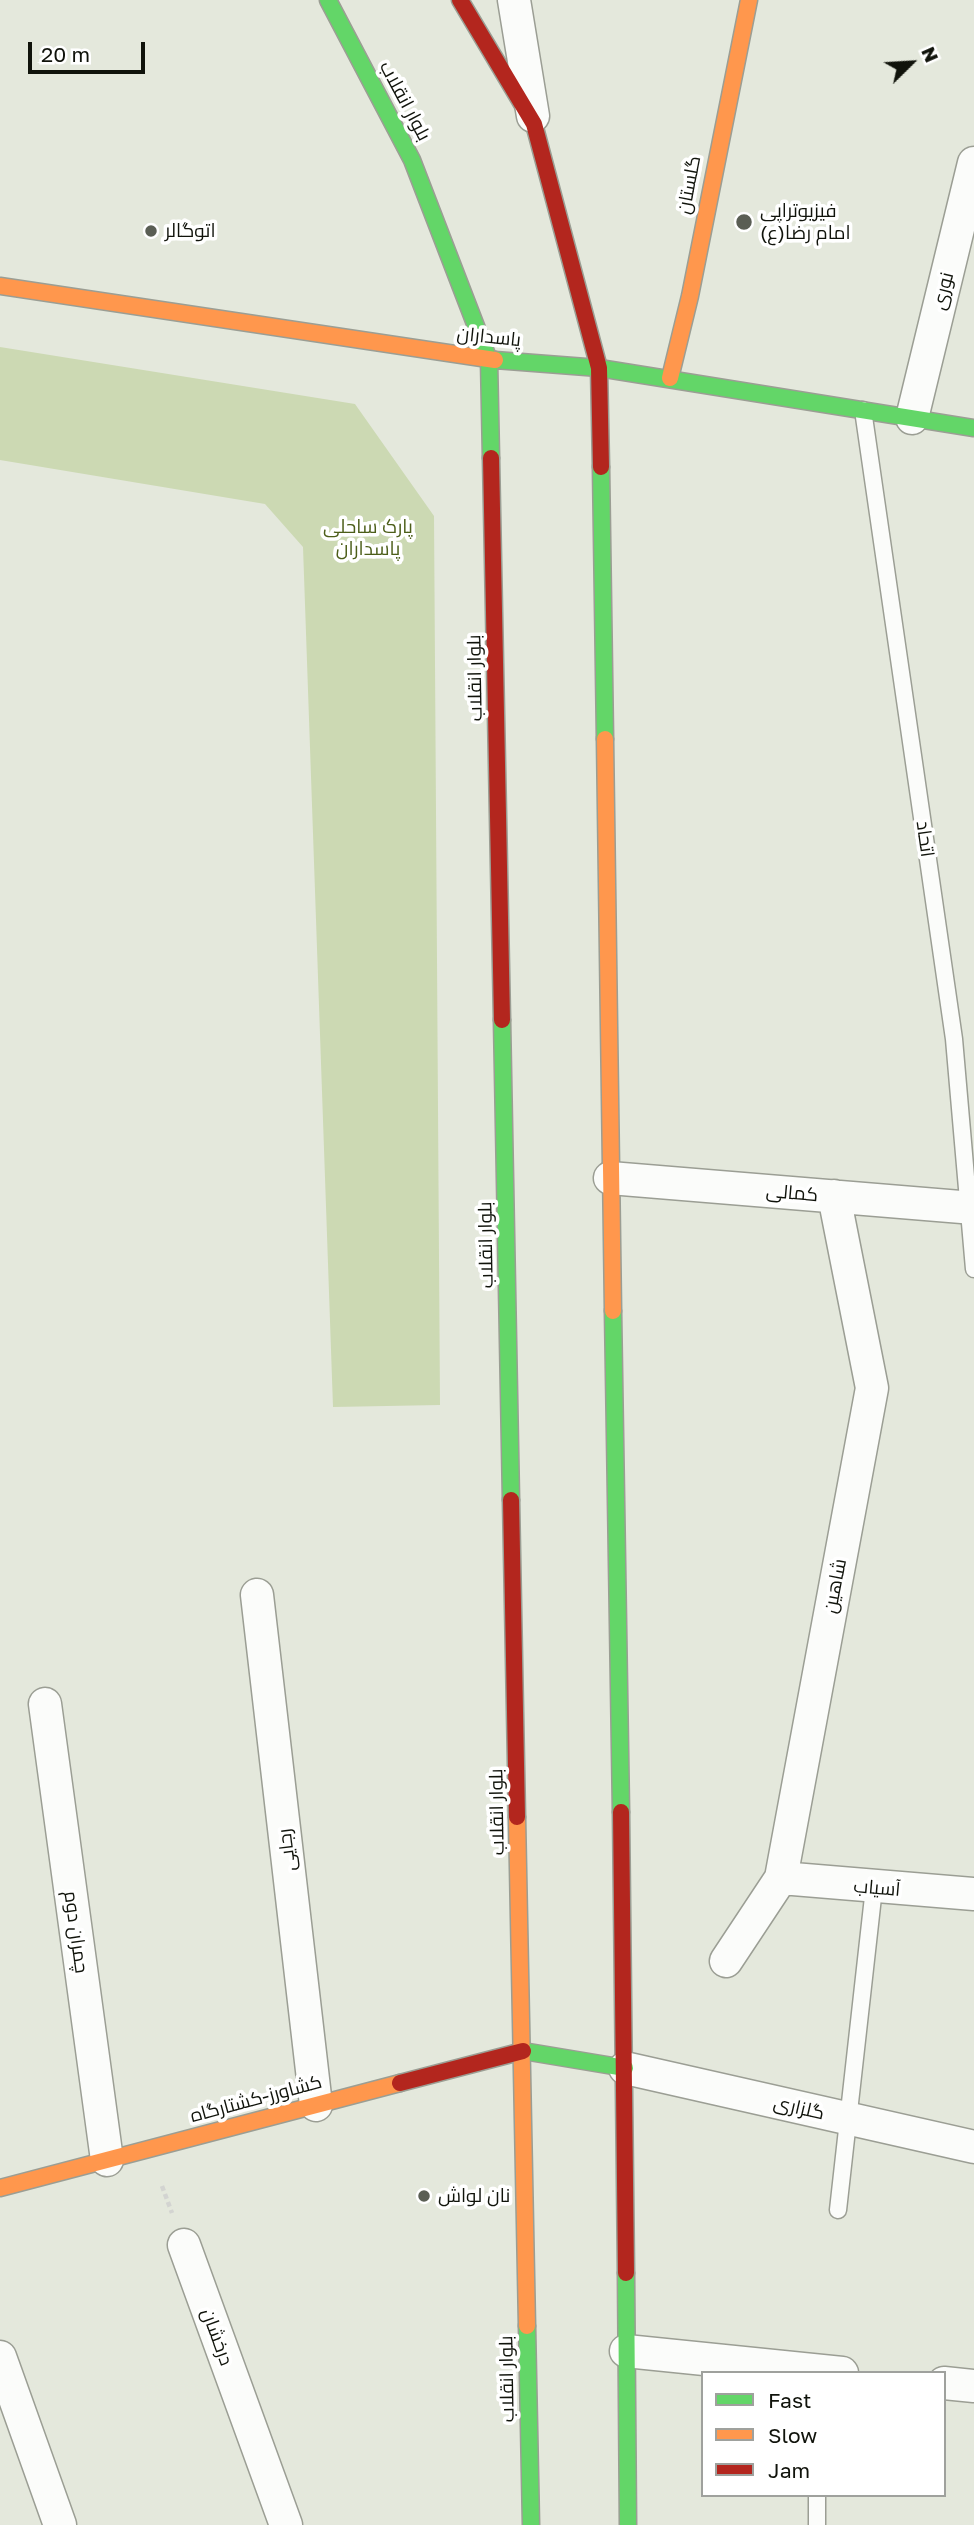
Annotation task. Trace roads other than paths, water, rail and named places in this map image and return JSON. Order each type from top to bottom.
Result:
[{"type":"main road","name":"بلوار انقلاب","points":[[328,0],[412,160],[489,360],[531,2525]]},
{"type":"main road","points":[[460,0],[534,124],[599,368],[625,2068],[628,2525]]},
{"type":"main road","name":"گلستان","points":[[670,379],[690,296],[749,0]]},
{"type":"main road","name":"پاسداران","points":[[0,286],[489,360],[599,368],[974,428]]},
{"type":"main road","points":[[523,2050],[625,2068]]},
{"type":"main road","name":"کشاورز-کشتارگاه","points":[[0,2188],[523,2050]]},
{"type":"street","points":[[514,0],[534,124]]},
{"type":"street","name":"نوری","points":[[912,418],[974,163]]},
{"type":"street","name":"کمالی","points":[[610,1178],[971,1208]]},
{"type":"street","name":"شاهین","points":[[726,1961],[781,1878],[872,1388],[834,1196]]},
{"type":"street","name":"رجایی","points":[[257,1595],[316,2105]]},
{"type":"street","name":"چمران دوم","points":[[45,1704],[107,2160]]},
{"type":"street","name":"آسیاب","points":[[781,1878],[874,1888],[974,1894]]},
{"type":"street","name":"گلزاری","points":[[625,2068],[974,2147]]},
{"type":"street","name":"درخشان","points":[[184,2245],[286,2525]]},
{"type":"street","points":[[626,2351],[816,2371]]},
{"type":"street","points":[[0,2357],[60,2525]]},
{"type":"street","points":[[946,2383],[974,2386]]},
{"type":"lane","name":"اتحاد","points":[[863,410],[954,1039],[971,1208],[974,1269]]},
{"type":"lane","points":[[838,2210],[874,1888]]},
{"type":"lane","points":[[817,2497],[817,2525]]},
{"type":"place","name":"فیزیوتراپی امام رضا(ع)","points":[[744,222]]},
{"type":"place","name":"اتوگالر","points":[[151,231]]},
{"type":"place","name":"نان لواش","points":[[424,2196]]},
{"type":"park label","name":"پارک ساحلی پاسداران","points":[[368,538]]}]
